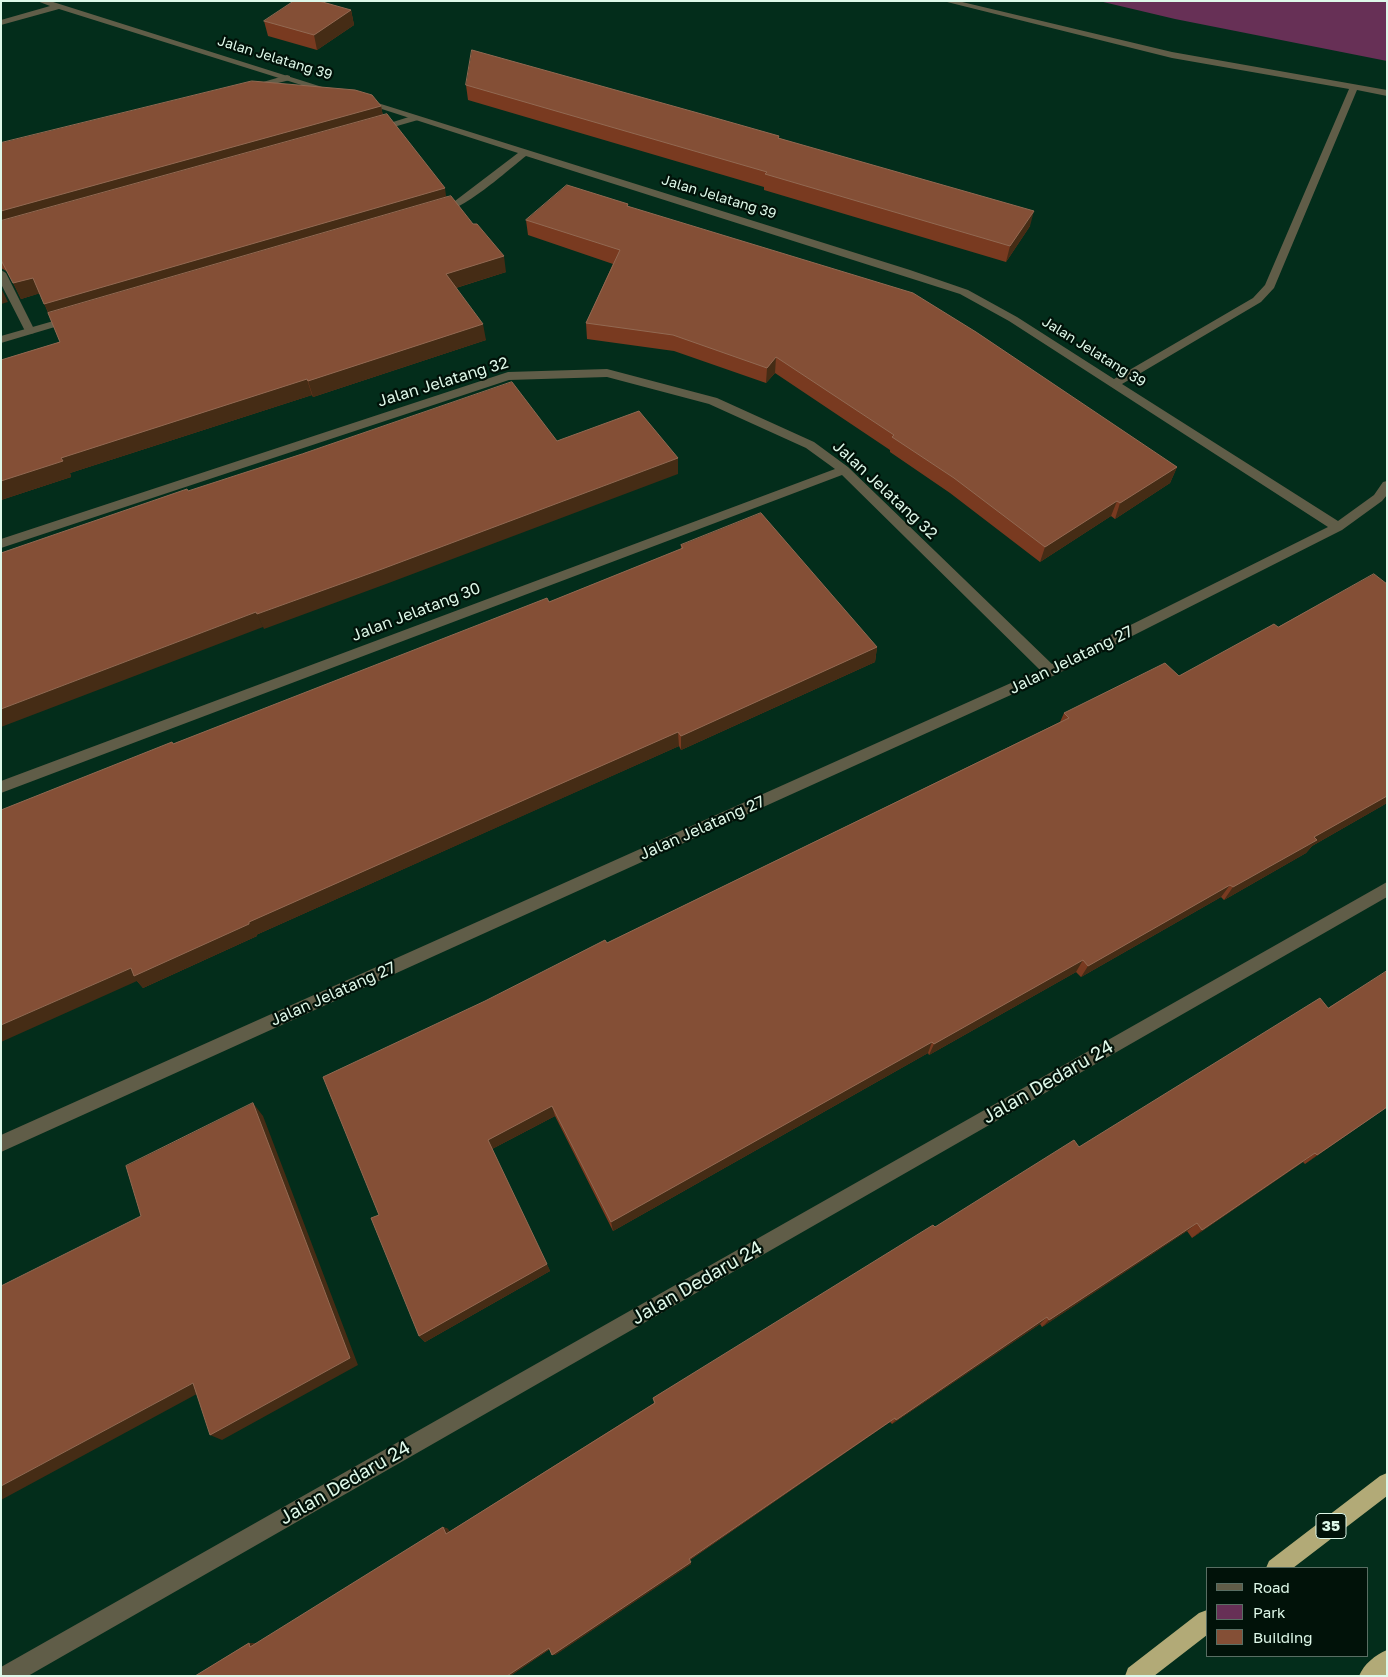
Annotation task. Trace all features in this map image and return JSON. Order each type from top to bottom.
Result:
[{"type":"highway","name":"35","points":[[1277,1567],[1387,1483]]},
{"type":"highway","points":[[1136,1676],[1206,1622]]},
{"type":"highway","points":[[1370,1676],[1387,1661]]},
{"type":"street","name":"Jalan Jelatang 39","points":[[41,1],[906,272],[964,292],[1013,319],[1115,383],[1338,527]]},
{"type":"street","points":[[947,1],[1172,55],[1387,92]]},
{"type":"street","points":[[1,23],[57,6]]},
{"type":"street","points":[[239,90],[287,78]]},
{"type":"street","points":[[1115,383],[1257,300],[1270,286],[1354,87]]},
{"type":"street","points":[[368,131],[416,118]]},
{"type":"street","points":[[427,214],[455,206],[525,152]]},
{"type":"street","points":[[1,273],[30,332]]},
{"type":"street","points":[[1,340],[77,318]]},
{"type":"street","name":"Jalan Jelatang 32","points":[[1,544],[508,376],[607,373],[713,401],[810,445],[844,470],[1050,671]]},
{"type":"street","name":"Jalan Jelatang 30","points":[[1,787],[844,470]]},
{"type":"street","name":"Jalan Jelatang 27","points":[[1,1144],[1050,671],[1338,527],[1378,498],[1387,485]]},
{"type":"street","name":"Jalan Dedaru 24","points":[[6,1676],[1387,890]]},
{"type":"green space","points":[[1099,1],[1387,1],[1387,61],[1175,19]]},
{"type":"building","points":[[294,1],[319,1],[351,10],[314,35],[264,21]]},
{"type":"building","points":[[472,50],[779,136],[778,138],[1034,211],[1010,246],[765,174],[767,172],[466,85]]},
{"type":"building","points":[[252,81],[355,90],[372,95],[381,106],[1,211],[1,143]]},
{"type":"building","points":[[387,114],[445,188],[44,304],[33,278],[13,283],[1,260],[1,221]]},
{"type":"building","points":[[567,185],[628,204],[627,206],[913,293],[976,332],[1177,467],[1120,503],[1117,501],[1045,547],[954,478],[892,437],[894,435],[776,357],[767,368],[673,335],[586,323],[620,250],[526,220]]},
{"type":"building","points":[[451,196],[473,224],[477,224],[504,256],[446,274],[483,324],[61,458],[63,461],[1,481],[1,360],[60,342],[48,313]]},
{"type":"building","points":[[512,382],[557,441],[639,411],[678,458],[382,569],[257,614],[256,612],[1,709],[1,553],[187,489],[188,491],[302,454]]},
{"type":"building","points":[[761,513],[877,647],[681,736],[678,732],[551,788],[249,922],[249,924],[134,976],[131,968],[1,1025],[1,810],[547,598],[549,602],[683,548],[681,545]]},
{"type":"building","points":[[1374,574],[1387,584],[1387,796],[1314,837],[1317,840],[1233,887],[1230,885],[1088,966],[1083,960],[934,1044],[932,1042],[611,1222],[552,1106],[488,1140],[547,1264],[419,1336],[371,1218],[379,1215],[323,1077],[485,1001],[605,940],[607,943],[1069,718],[1064,713],[1165,663],[1179,676],[1274,624],[1278,627]]},
{"type":"building","points":[[1387,971],[1387,1107],[1317,1155],[1315,1153],[1202,1230],[1197,1223],[1049,1320],[1047,1317],[896,1420],[895,1418],[689,1559],[691,1562],[552,1655],[549,1648],[507,1676],[195,1676],[249,1643],[250,1647],[443,1527],[446,1534],[655,1403],[653,1398],[933,1225],[935,1227],[1074,1140],[1079,1147],[1320,998],[1328,1008]]},
{"type":"building","points":[[253,1103],[350,1358],[210,1435],[193,1383],[1,1486],[1,1286],[141,1216],[126,1166]]}]
